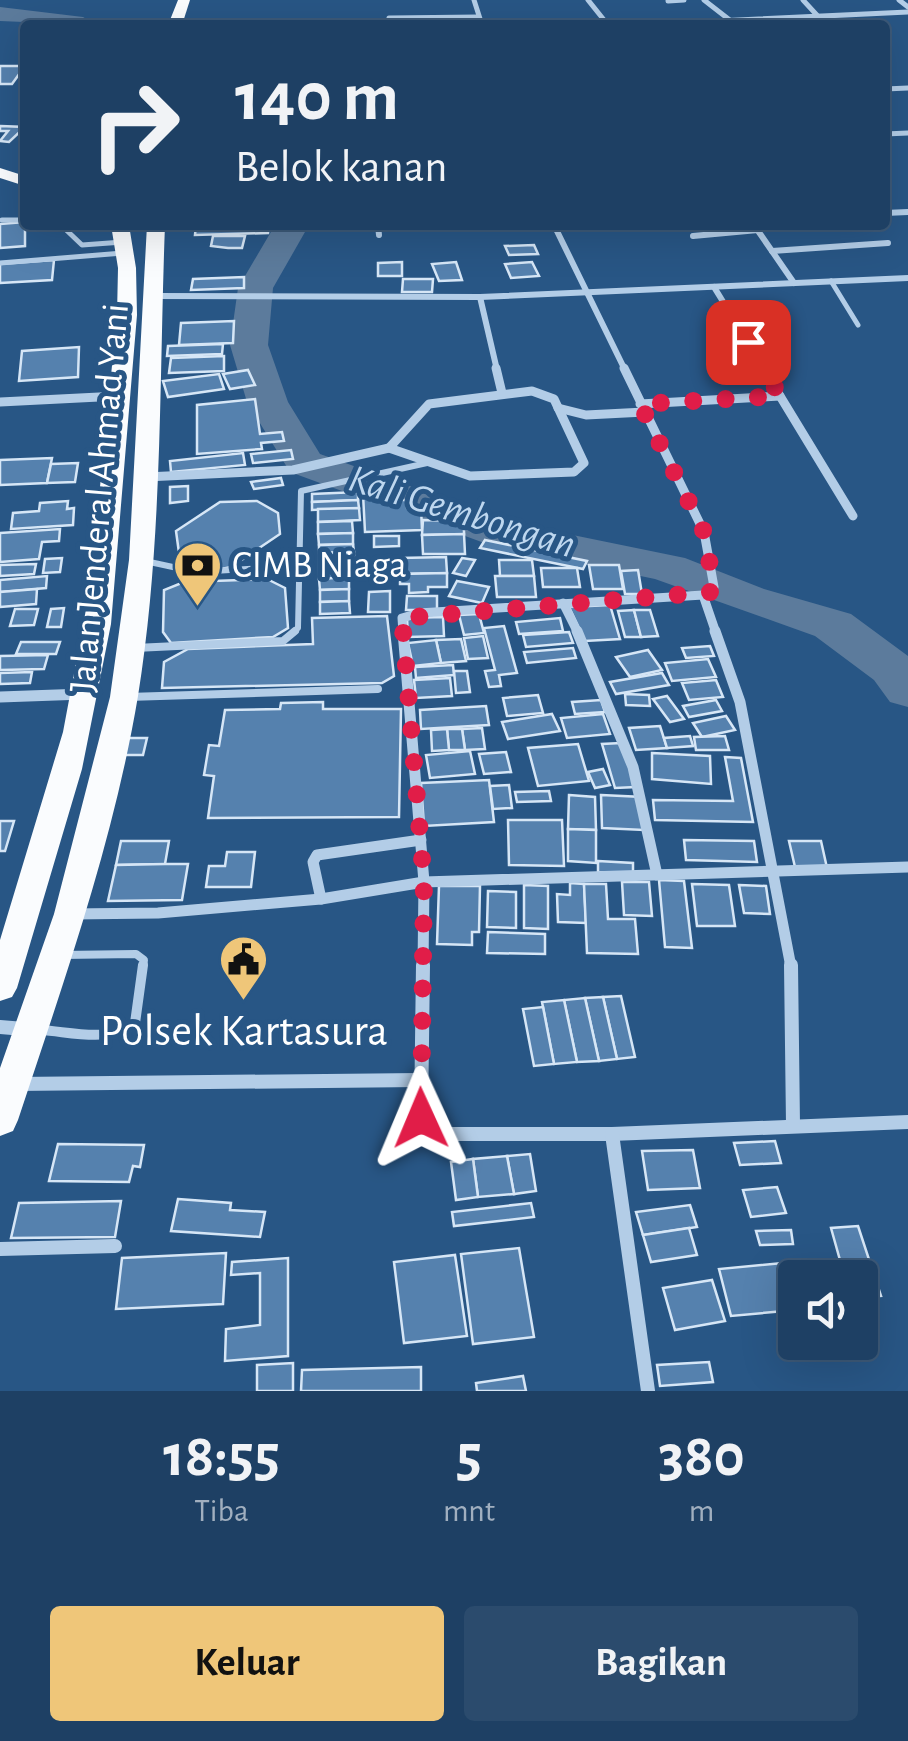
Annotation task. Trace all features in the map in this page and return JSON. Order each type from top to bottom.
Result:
[{"type":"highway","name":"Jalan Jenderal Ahmad Yani","points":[[0,1120],[58,955],[124,697],[146,477],[156,230]]},
{"type":"highway","name":"Jalan Jenderal Ahmad Yani","points":[[0,988],[30,902],[85,694],[104,574],[120,396],[126,314],[122,240]]},
{"type":"street","points":[[474,0],[480,20]]},
{"type":"street","points":[[588,0],[604,20]]},
{"type":"street","points":[[668,2],[684,0]]},
{"type":"street","points":[[704,0],[729,20]]},
{"type":"street","points":[[803,0],[822,20]]},
{"type":"street","points":[[900,0],[908,10]]},
{"type":"street","points":[[761,20],[908,10]]},
{"type":"street","points":[[389,18],[478,16]]},
{"type":"street","points":[[904,133],[908,143]]},
{"type":"street","points":[[378,230],[379,235]]},
{"type":"street","points":[[556,230],[708,547],[708,591],[740,702],[793,978],[793,1125]]},
{"type":"street","points":[[692,236],[740,230]]},
{"type":"street","points":[[757,230],[794,282]]},
{"type":"street","points":[[772,251],[888,243]]},
{"type":"street","points":[[154,296],[480,297],[908,278]]},
{"type":"street","points":[[714,287],[853,516]]},
{"type":"street","points":[[480,297],[502,393]]},
{"type":"street","points":[[146,477],[303,468],[344,461],[389,448],[430,404],[457,395],[502,393],[545,393],[558,408],[584,462],[574,472],[486,478],[389,448]]},
{"type":"street","points":[[0,402],[120,396]]},
{"type":"street","points":[[558,408],[586,415],[780,396]]},
{"type":"street","points":[[708,591],[402,618],[424,882],[420,1080],[424,1126],[443,1134],[612,1134],[908,1122]]},
{"type":"street","points":[[564,604],[630,746],[645,801],[657,875]]},
{"type":"street","points":[[0,697],[85,694]]},
{"type":"street","points":[[321,900],[312,862],[317,856],[421,840]]},
{"type":"street","points":[[70,914],[158,913],[321,900],[424,882],[908,868]]},
{"type":"street","points":[[0,1027],[32,1030]]},
{"type":"street","points":[[13,1084],[420,1080]]},
{"type":"street","points":[[612,1134],[648,1391]]},
{"type":"street","points":[[0,1248],[115,1246]]},
{"type":"lane","points":[[67,230],[82,244],[122,240]]},
{"type":"lane","points":[[0,262],[122,240]]},
{"type":"lane","points":[[831,281],[858,325]]},
{"type":"lane","points":[[131,648],[289,638],[298,628],[298,495],[308,487],[428,462]]},
{"type":"lane","points":[[140,560],[196,572],[296,566]]},
{"type":"lane","points":[[124,697],[378,690]]},
{"type":"lane","points":[[32,1030],[115,1034],[128,1031],[136,1023],[144,960],[136,954],[58,955]]},
{"type":"building","points":[[0,66],[20,66],[12,84],[0,84]]},
{"type":"building","points":[[0,126],[20,127],[9,142],[0,141],[8,131],[0,131]]},
{"type":"building","points":[[20,222],[20,230],[25,230],[25,246],[0,248],[0,224]]},
{"type":"building","points":[[196,230],[268,230],[268,233],[195,235]]},
{"type":"building","points":[[213,236],[245,236],[242,248],[228,248],[211,246]]},
{"type":"building","points":[[534,245],[538,254],[509,255],[505,246]]},
{"type":"building","points":[[54,260],[52,280],[0,283],[0,264]]},
{"type":"building","points":[[402,262],[402,276],[378,276],[378,263]]},
{"type":"building","points":[[456,262],[462,280],[439,281],[432,264]]},
{"type":"building","points":[[532,262],[539,276],[511,278],[505,264]]},
{"type":"building","points":[[244,277],[244,288],[191,290],[193,279]]},
{"type":"building","points":[[403,279],[433,279],[432,292],[402,292]]},
{"type":"building","points":[[234,321],[233,343],[179,345],[181,323]]},
{"type":"building","points":[[223,344],[222,354],[167,356],[168,346]]},
{"type":"building","points":[[79,347],[78,377],[19,381],[22,351]]},
{"type":"building","points":[[224,356],[224,371],[169,373],[171,358]]},
{"type":"building","points":[[248,370],[255,385],[230,389],[223,374]]},
{"type":"building","points":[[219,374],[224,389],[168,397],[163,381]]},
{"type":"building","points":[[255,399],[260,434],[282,432],[284,441],[261,443],[262,449],[197,454],[197,405]]},
{"type":"building","points":[[291,450],[293,459],[253,463],[251,454]]},
{"type":"building","points":[[243,453],[245,465],[171,472],[170,461]]},
{"type":"building","points":[[52,458],[47,483],[0,485],[0,460]]},
{"type":"building","points":[[78,463],[75,482],[47,483],[51,464]]},
{"type":"building","points":[[281,478],[283,485],[254,489],[251,482]]},
{"type":"building","points":[[188,486],[188,501],[170,503],[170,487]]},
{"type":"building","points":[[358,492],[358,500],[312,502],[312,494]]},
{"type":"building","points":[[388,493],[388,500],[406,500],[407,508],[421,507],[422,530],[365,532],[363,494]]},
{"type":"building","points":[[358,500],[359,508],[312,510],[312,502]]},
{"type":"building","points":[[68,501],[67,509],[74,508],[73,525],[11,529],[13,513],[39,511],[40,503]]},
{"type":"building","points":[[257,501],[278,513],[280,534],[231,567],[212,571],[179,553],[176,531],[220,502]]},
{"type":"building","points":[[359,508],[360,520],[318,522],[318,509]]},
{"type":"building","points":[[423,520],[464,521],[464,534],[422,535]]},
{"type":"building","points":[[352,521],[353,533],[318,534],[318,522]]},
{"type":"building","points":[[60,529],[59,541],[42,542],[39,559],[0,562],[0,533]]},
{"type":"building","points":[[353,533],[353,544],[319,545],[318,534]]},
{"type":"building","points":[[464,534],[465,554],[423,554],[422,535]]},
{"type":"building","points":[[374,536],[399,536],[399,546],[374,547]]},
{"type":"building","points":[[485,540],[587,561],[583,569],[480,548]]},
{"type":"building","points":[[353,544],[354,552],[319,553],[319,545]]},
{"type":"building","points":[[354,552],[355,577],[319,579],[319,553]]},
{"type":"building","points":[[446,557],[447,573],[400,574],[400,558]]},
{"type":"building","points":[[62,558],[60,572],[43,573],[45,559]]},
{"type":"building","points":[[462,558],[475,560],[466,576],[453,573]]},
{"type":"building","points":[[499,560],[532,560],[534,576],[500,576]]},
{"type":"building","points":[[36,564],[34,574],[0,576],[0,565]]},
{"type":"building","points":[[589,565],[619,565],[623,589],[593,589]]},
{"type":"building","points":[[541,568],[577,568],[580,587],[543,587]]},
{"type":"building","points":[[638,570],[642,594],[625,594],[621,571]]},
{"type":"building","points":[[447,573],[447,587],[428,587],[428,592],[409,593],[409,584],[400,584],[400,574]]},
{"type":"building","points":[[47,576],[46,588],[0,592],[0,580]]},
{"type":"building","points":[[495,576],[534,576],[536,597],[497,597]]},
{"type":"building","points":[[349,577],[349,589],[320,590],[319,579]]},
{"type":"building","points":[[267,579],[285,588],[288,628],[273,637],[171,643],[163,632],[164,590],[184,582]]},
{"type":"building","points":[[457,581],[489,587],[482,603],[449,596]]},
{"type":"building","points":[[37,589],[36,604],[0,607],[0,592]]},
{"type":"building","points":[[349,589],[349,601],[320,602],[320,590]]},
{"type":"building","points":[[390,591],[390,612],[368,612],[369,592]]},
{"type":"building","points":[[407,596],[437,596],[437,610],[406,610]]},
{"type":"building","points":[[349,601],[350,613],[320,614],[320,602]]},
{"type":"building","points":[[610,605],[620,639],[585,641],[569,607]]},
{"type":"building","points":[[64,608],[61,627],[47,627],[51,609]]},
{"type":"building","points":[[15,609],[38,609],[34,625],[10,626]]},
{"type":"building","points":[[634,610],[641,637],[625,637],[618,611]]},
{"type":"building","points":[[634,610],[650,610],[658,636],[641,637]]},
{"type":"building","points":[[479,614],[484,633],[464,635],[459,615]]},
{"type":"building","points":[[387,616],[394,676],[382,683],[162,688],[164,662],[188,649],[313,644],[312,618]]},
{"type":"building","points":[[443,617],[444,636],[408,637],[407,618]]},
{"type":"building","points":[[560,618],[563,631],[519,634],[516,622]]},
{"type":"building","points":[[504,626],[517,673],[499,675],[501,686],[489,687],[485,671],[495,670],[484,628]]},
{"type":"building","points":[[569,632],[573,643],[526,647],[523,635]]},
{"type":"building","points":[[483,636],[488,658],[468,659],[464,638]]},
{"type":"building","points":[[461,639],[466,661],[441,663],[436,640]]},
{"type":"building","points":[[436,640],[441,663],[413,666],[408,643]]},
{"type":"building","points":[[21,642],[60,642],[56,654],[16,654]]},
{"type":"building","points":[[710,646],[714,656],[686,658],[682,648]]},
{"type":"building","points":[[573,648],[576,658],[527,663],[524,652]]},
{"type":"building","points":[[648,650],[662,670],[630,677],[616,657]]},
{"type":"building","points":[[48,655],[44,669],[0,670],[0,656]]},
{"type":"building","points":[[708,659],[716,677],[672,681],[665,663]]},
{"type":"building","points":[[453,665],[454,675],[416,678],[415,667]]},
{"type":"building","points":[[454,671],[467,671],[470,692],[456,693]]},
{"type":"building","points":[[32,672],[30,683],[0,684],[0,673]]},
{"type":"building","points":[[662,673],[669,685],[616,694],[610,682]]},
{"type":"building","points":[[450,678],[452,696],[416,698],[414,680]]},
{"type":"building","points":[[716,680],[723,697],[689,700],[682,683]]},
{"type":"building","points":[[625,694],[649,695],[650,706],[626,705]]},
{"type":"building","points":[[538,695],[543,713],[507,716],[503,698]]},
{"type":"building","points":[[667,696],[684,719],[670,722],[653,699]]},
{"type":"building","points":[[601,700],[605,712],[575,714],[572,702]]},
{"type":"building","points":[[716,700],[722,711],[689,717],[683,706]]},
{"type":"building","points":[[323,702],[323,709],[401,709],[399,817],[208,818],[214,776],[204,775],[209,745],[219,746],[225,710],[280,709],[281,703]]},
{"type":"building","points":[[486,706],[489,725],[421,729],[420,710]]},
{"type":"building","points":[[552,714],[560,731],[508,739],[502,722]]},
{"type":"building","points":[[603,714],[610,734],[567,738],[561,718]]},
{"type":"building","points":[[726,716],[735,730],[702,737],[693,723]]},
{"type":"building","points":[[660,726],[667,748],[636,750],[629,728]]},
{"type":"building","points":[[482,728],[485,749],[465,750],[462,729]]},
{"type":"building","points":[[447,729],[462,729],[465,750],[449,750]]},
{"type":"building","points":[[447,729],[449,750],[432,751],[431,730]]},
{"type":"building","points":[[690,736],[693,746],[667,748],[664,738]]},
{"type":"building","points":[[725,736],[729,750],[696,750],[694,737]]},
{"type":"building","points":[[127,738],[147,738],[143,755],[123,755]]},
{"type":"building","points":[[621,743],[636,787],[615,788],[602,744]]},
{"type":"building","points":[[578,744],[589,781],[538,786],[528,748]]},
{"type":"building","points":[[470,751],[475,774],[430,778],[426,755]]},
{"type":"building","points":[[506,752],[511,772],[484,774],[479,754]]},
{"type":"building","points":[[652,753],[710,756],[711,784],[652,779]]},
{"type":"building","points":[[725,757],[741,758],[753,822],[655,820],[653,800],[733,801]]},
{"type":"building","points":[[603,769],[610,785],[595,788],[588,772]]},
{"type":"building","points":[[489,780],[494,822],[424,826],[421,783]]},
{"type":"building","points":[[509,785],[512,808],[493,809],[490,786]]},
{"type":"building","points":[[549,791],[551,801],[517,802],[515,792]]},
{"type":"building","points":[[569,795],[595,797],[596,830],[568,829]]},
{"type":"building","points":[[601,795],[643,797],[644,830],[602,828]]},
{"type":"building","points":[[508,820],[562,820],[564,866],[509,865]]},
{"type":"building","points":[[0,821],[14,821],[5,851],[0,851]]},
{"type":"building","points":[[568,829],[596,830],[596,863],[568,861]]},
{"type":"building","points":[[684,840],[754,841],[757,862],[686,860]]},
{"type":"building","points":[[121,841],[169,841],[165,864],[116,865]]},
{"type":"building","points":[[789,841],[821,841],[827,868],[795,867]]},
{"type":"building","points":[[227,852],[255,852],[251,887],[206,887],[209,866],[225,866]]},
{"type":"building","points":[[598,861],[633,863],[633,875],[598,872]]},
{"type":"building","points":[[188,864],[182,900],[108,901],[116,865]]},
{"type":"building","points":[[659,880],[684,881],[692,948],[665,947]]},
{"type":"building","points":[[622,882],[649,882],[652,916],[624,915]]},
{"type":"building","points":[[570,883],[584,884],[586,923],[558,922],[557,894],[570,895]]},
{"type":"building","points":[[584,884],[606,884],[608,919],[635,919],[638,954],[587,953]]},
{"type":"building","points":[[692,884],[729,885],[735,926],[697,926]]},
{"type":"building","points":[[524,885],[548,886],[548,929],[524,928]]},
{"type":"building","points":[[739,885],[766,886],[770,914],[744,913]]},
{"type":"building","points":[[439,886],[480,886],[479,932],[472,932],[472,945],[437,944]]},
{"type":"building","points":[[488,891],[516,892],[516,928],[487,927]]},
{"type":"building","points":[[488,932],[545,934],[545,954],[487,953]]},
{"type":"building","points":[[621,996],[635,1057],[617,1059],[603,997]]},
{"type":"building","points":[[603,997],[617,1059],[599,1061],[585,998]]},
{"type":"building","points":[[585,998],[599,1061],[577,1062],[564,1000]]},
{"type":"building","points":[[564,1000],[577,1062],[554,1064],[542,1002]]},
{"type":"building","points":[[543,1007],[554,1064],[534,1066],[523,1009]]},
{"type":"building","points":[[775,1141],[781,1163],[740,1165],[734,1143]]},
{"type":"building","points":[[58,1144],[144,1145],[140,1167],[133,1166],[129,1182],[49,1181]]},
{"type":"building","points":[[693,1150],[700,1188],[648,1190],[642,1151]]},
{"type":"building","points":[[530,1154],[536,1191],[514,1194],[507,1156]]},
{"type":"building","points":[[507,1156],[514,1194],[478,1197],[473,1159]]},
{"type":"building","points":[[473,1159],[478,1197],[456,1200],[451,1162]]},
{"type":"building","points":[[777,1187],[786,1213],[751,1217],[743,1190]]},
{"type":"building","points":[[178,1199],[231,1203],[230,1210],[265,1212],[260,1237],[171,1231]]},
{"type":"building","points":[[121,1201],[115,1237],[11,1238],[19,1203]]},
{"type":"building","points":[[531,1203],[534,1217],[454,1226],[452,1212]]},
{"type":"building","points":[[690,1205],[697,1227],[643,1235],[636,1212]]},
{"type":"building","points":[[858,1226],[869,1260],[840,1260],[831,1228]]},
{"type":"building","points":[[689,1228],[697,1255],[651,1262],[643,1235]]},
{"type":"building","points":[[791,1230],[793,1244],[760,1245],[756,1231]]},
{"type":"building","points":[[519,1248],[534,1337],[473,1344],[461,1254]]},
{"type":"building","points":[[226,1253],[223,1304],[116,1309],[122,1258]]},
{"type":"building","points":[[455,1255],[467,1336],[404,1343],[394,1262]]},
{"type":"building","points":[[288,1258],[288,1356],[225,1361],[226,1329],[260,1325],[260,1273],[231,1275],[232,1262]]},
{"type":"building","points":[[778,1263],[778,1312],[731,1316],[719,1269]]},
{"type":"building","points":[[712,1280],[725,1321],[675,1330],[663,1288]]},
{"type":"building","points":[[709,1362],[713,1382],[660,1386],[657,1365]]},
{"type":"building","points":[[293,1363],[293,1391],[257,1391],[257,1365]]},
{"type":"building","points":[[421,1367],[421,1391],[301,1391],[302,1370]]},
{"type":"building","points":[[523,1376],[526,1391],[477,1391],[476,1383]]},
{"type":"waterway","name":"Kali Gembongan","points":[[0,14],[45,20]]},
{"type":"waterway","name":"Kali Gembongan","points":[[289,230],[255,288],[249,345],[267,402],[305,463],[503,534],[668,568],[747,599],[833,625],[892,669],[908,690]]},
{"type":"place","name":"CIMB Niaga","points":[[197,608]]},
{"type":"place","name":"Polsek Kartasura","points":[[244,1002]]},
{"type":"route","points":[[421,1118],[424,882],[402,618],[419,613],[711,592],[714,587],[704,532],[640,404],[780,396],[748,342]]}]
